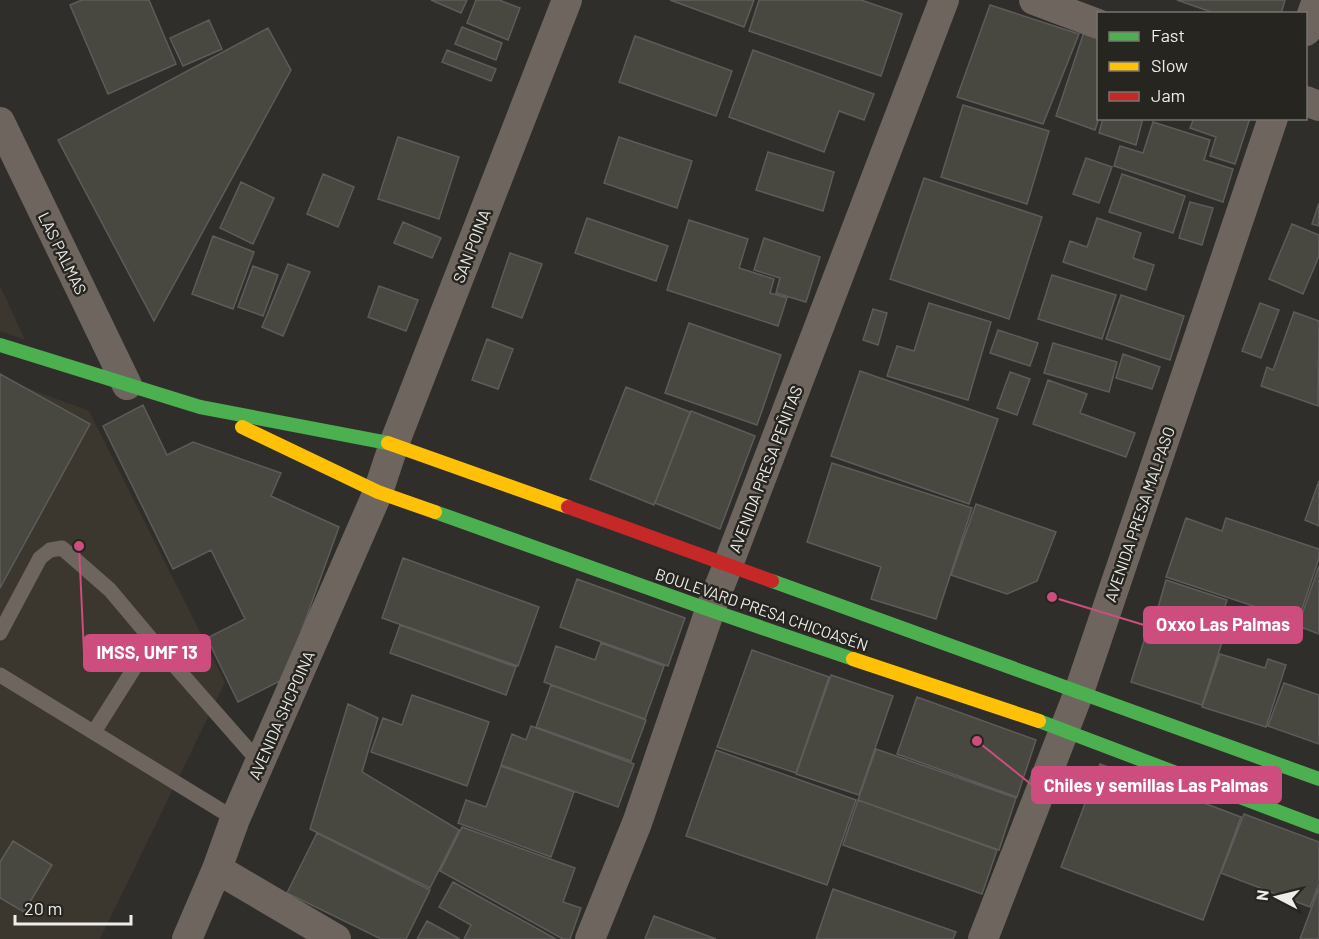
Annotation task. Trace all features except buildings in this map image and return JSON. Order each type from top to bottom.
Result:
[{"type":"main road","name":"BOULEVARD PRESA CHICOASÉN","points":[[0,345],[200,407],[394,444],[1319,779]]},
{"type":"main road","name":"BOULEVARD PRESA CHICOASÉN","points":[[200,407],[378,492],[710,610],[1064,730],[1319,827]]},
{"type":"street","name":"SAN POINA","points":[[378,492],[394,444],[567,0]]},
{"type":"street","name":"AVENIDA PRESA PEÑITAS","points":[[590,939],[637,823],[710,610],[944,0]]},
{"type":"street","points":[[1034,0],[1097,24]]},
{"type":"street","points":[[1307,26],[1317,0]]},
{"type":"street","name":"AVENIDA PRESA MALPASO","points":[[983,939],[1079,692],[1273,120]]},
{"type":"street","name":"LAS PALMAS","points":[[0,122],[127,385]]},
{"type":"street","name":"AVENIDA SHCPOINA","points":[[187,939],[217,869],[235,819],[378,492]]},
{"type":"street","points":[[217,869],[336,939]]},
{"type":"lane","points":[[0,633],[40,558],[50,550],[62,548],[110,590],[260,763]]},
{"type":"lane","points":[[94,732],[152,640]]},
{"type":"lane","points":[[0,675],[235,819]]},
{"type":"shaded area","points":[[0,286],[25,340],[0,331]]},
{"type":"shaded area","points":[[0,378],[89,411],[225,682],[100,939],[0,939]]},
{"type":"traffic: fast","points":[[0,345],[200,407],[388,443]]},
{"type":"traffic: fast","points":[[435,512],[853,659]]},
{"type":"traffic: fast","points":[[772,581],[1319,779]]},
{"type":"traffic: fast","points":[[1039,721],[1319,827]]},
{"type":"traffic: slow","points":[[242,427],[378,492],[435,512]]},
{"type":"traffic: slow","points":[[388,443],[568,507]]},
{"type":"traffic: slow","points":[[853,659],[1039,721]]},
{"type":"traffic: jam","points":[[568,507],[772,581]]},
{"type":"place","name":"IMSS, UMF 13","points":[[79,546]]},
{"type":"place","name":"Oxxo Las Palmas","points":[[1052,597]]},
{"type":"place","name":"Chiles y semillas Las Palmas","points":[[977,741]]}]
